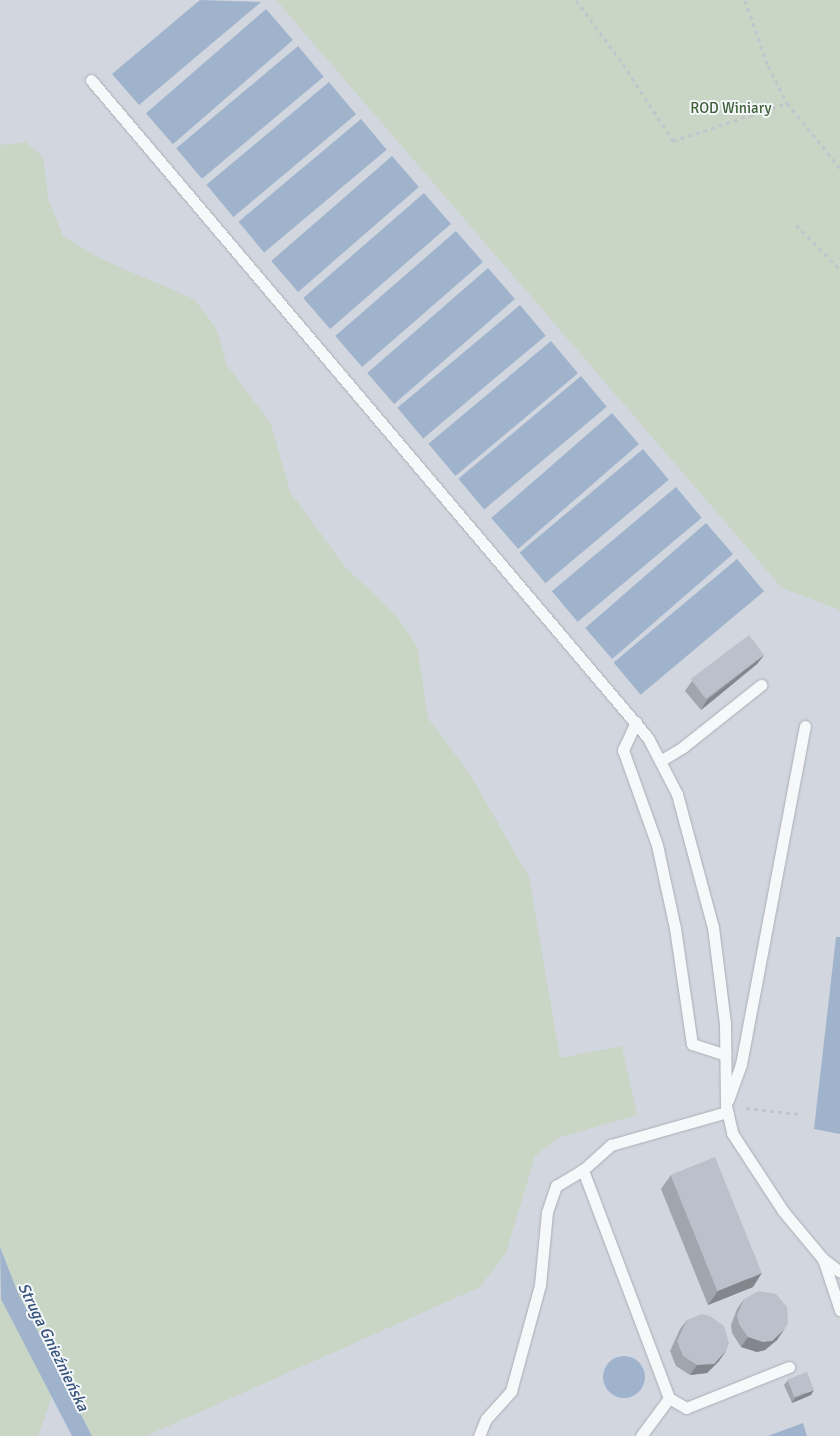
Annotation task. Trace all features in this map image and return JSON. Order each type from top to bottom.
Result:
[{"type":"lane","points":[[91,80],[636,722],[660,761],[677,794],[713,926],[725,1024],[724,1055],[727,1109],[732,1133],[748,1163],[823,1259],[840,1272]]},
{"type":"lane","points":[[660,761],[683,748],[761,685]]},
{"type":"lane","points":[[636,722],[624,750],[657,845],[675,928],[692,1044],[724,1055]]},
{"type":"lane","points":[[727,1109],[741,1064],[805,726]]},
{"type":"lane","points":[[479,1436],[486,1419],[511,1392],[540,1285],[547,1212],[556,1186],[583,1170],[611,1145],[727,1109]]},
{"type":"lane","points":[[583,1170],[669,1398],[686,1408],[789,1367]]},
{"type":"lane","points":[[823,1259],[840,1310]]},
{"type":"lane","points":[[641,1436],[669,1398]]},
{"type":"path","points":[[576,0],[623,64],[673,141],[787,103]]},
{"type":"path","points":[[745,0],[768,66],[787,103],[840,168]]},
{"type":"path","points":[[796,225],[840,268]]},
{"type":"path","points":[[766,1110],[798,1114]]},
{"type":"shaded area","points":[[0,0],[495,0],[840,402],[840,1436],[0,1436]]},
{"type":"green space","name":"ROD Winiary","points":[[276,0],[840,0],[840,610],[782,588]]},
{"type":"green space","points":[[26,142],[43,157],[48,199],[63,236],[103,260],[194,299],[216,328],[227,365],[271,424],[290,492],[346,568],[394,613],[417,646],[428,718],[469,773],[529,877],[560,1058],[622,1046],[637,1115],[560,1137],[535,1156],[506,1253],[480,1287],[146,1436],[92,1436],[18,1293],[0,1247],[0,145]]},
{"type":"green space","points":[[0,1296],[52,1396],[38,1436],[0,1436]]},
{"type":"water","points":[[200,0],[261,2],[139,105],[112,74]]},
{"type":"water","points":[[266,9],[293,40],[173,144],[146,113]]},
{"type":"water","points":[[298,46],[324,77],[202,179],[176,148]]},
{"type":"water","points":[[329,82],[356,114],[233,217],[206,185]]},
{"type":"water","points":[[361,119],[387,150],[264,252],[238,222]]},
{"type":"water","points":[[392,156],[419,187],[298,292],[271,261]]},
{"type":"water","points":[[424,193],[451,224],[330,329],[303,298]]},
{"type":"water","points":[[456,231],[483,262],[362,367],[335,336]]},
{"type":"water","points":[[488,268],[515,299],[394,404],[367,373]]},
{"type":"water","points":[[520,305],[546,336],[423,438],[397,408]]},
{"type":"water","points":[[551,341],[578,373],[455,476],[428,444]]},
{"type":"water","points":[[581,376],[607,407],[484,509],[458,479]]},
{"type":"water","points":[[612,413],[639,444],[518,549],[491,518]]},
{"type":"water","points":[[643,449],[669,480],[545,583],[520,552]]},
{"type":"water","points":[[676,487],[702,518],[578,622],[552,591]]},
{"type":"water","points":[[706,523],[733,554],[612,659],[585,628]]},
{"type":"water","points":[[737,559],[764,591],[641,695],[614,662]]},
{"type":"water","points":[[836,937],[840,937],[840,1134],[814,1129]]},
{"type":"water","points":[[0,1247],[18,1293],[92,1436],[72,1436],[1,1299]]},
{"type":"water","points":[[624,1356],[639,1362],[645,1377],[639,1392],[624,1398],[609,1392],[603,1377],[609,1362]]},
{"type":"water","points":[[803,1423],[807,1436],[768,1436]]},
{"type":"building","points":[[749,635],[764,655],[706,699],[691,679]]},
{"type":"building","points":[[715,1157],[762,1273],[717,1291],[670,1175]]},
{"type":"building","points":[[759,1291],[776,1294],[787,1307],[788,1323],[784,1330],[772,1341],[763,1342],[748,1337],[739,1324],[737,1315],[744,1299]]},
{"type":"building","points":[[702,1314],[710,1316],[724,1326],[729,1343],[726,1351],[714,1364],[697,1365],[683,1356],[677,1341],[687,1320]]},
{"type":"building","points":[[807,1372],[814,1390],[794,1397],[787,1380]]},
{"type":"water label","name":"Struga Gnieźnieńska","points":[[53,1347]]}]
